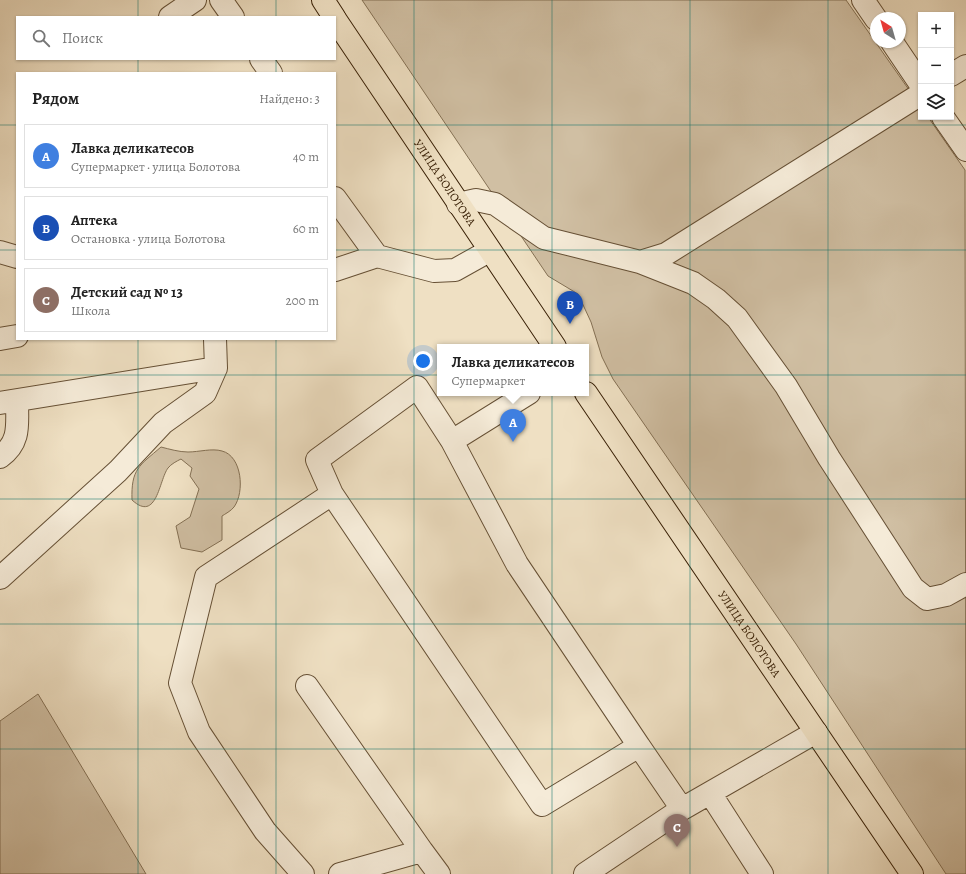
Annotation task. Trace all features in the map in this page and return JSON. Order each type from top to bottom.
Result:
[{"type":"main road","name":"УЛИЦА БОЛОТОВА","points":[[323,0],[333,16]]},
{"type":"main road","name":"УЛИЦА БОЛОТОВА","points":[[336,21],[489,251],[553,344]]},
{"type":"main road","name":"УЛИЦА БОЛОТОВА","points":[[588,396],[912,874]]},
{"type":"street","points":[[171,16],[195,0]]},
{"type":"street","points":[[221,0],[232,16]]},
{"type":"street","points":[[863,0],[871,12]]},
{"type":"street","points":[[896,48],[920,84]]},
{"type":"street","points":[[262,60],[270,72]]},
{"type":"street","points":[[954,73],[966,66]]},
{"type":"street","points":[[640,262],[666,254],[918,96]]},
{"type":"street","points":[[945,120],[966,150]]},
{"type":"street","points":[[336,199],[377,256]]},
{"type":"street","points":[[458,204],[476,200],[495,204],[544,238],[640,262],[693,283],[716,299],[737,318],[786,386],[829,458],[913,588],[927,599],[946,595],[966,584]]},
{"type":"street","points":[[336,270],[377,256],[434,271],[455,270],[489,251]]},
{"type":"street","points":[[0,252],[16,256]]},
{"type":"street","points":[[0,339],[16,336]]},
{"type":"street","points":[[0,578],[118,471],[163,423],[205,393],[216,368],[215,340]]},
{"type":"street","points":[[0,457],[8,452],[17,437],[9,402],[216,368]]},
{"type":"street","points":[[639,746],[542,805],[332,494],[317,460],[416,387],[452,441],[517,564],[682,809]]},
{"type":"street","points":[[452,441],[524,396]]},
{"type":"street","points":[[303,874],[264,831],[199,732],[180,683],[206,577],[332,494]]},
{"type":"street","points":[[307,686],[439,874]]},
{"type":"street","points":[[585,874],[682,809],[816,732]]},
{"type":"street","points":[[710,793],[762,874]]},
{"type":"street","points":[[340,874],[422,851]]},
{"type":"shaded area","points":[[362,0],[846,0],[870,34],[870,48],[880,48],[918,103],[918,120],[930,120],[965,170],[966,874],[946,874],[796,644],[613,379],[602,357],[591,322],[578,294],[548,276]]},
{"type":"shaded area","points":[[161,447],[185,452],[214,450],[222,451],[229,454],[237,467],[240,475],[240,493],[234,507],[222,516],[222,540],[202,552],[181,548],[176,526],[190,517],[199,489],[190,476],[192,468],[181,459],[168,468],[152,503],[147,506],[140,506],[132,500],[133,481],[138,469]]},
{"type":"shaded area","points":[[38,694],[146,874],[0,874],[0,721]]},
{"type":"place","name":"Аптека","points":[[570,324]]},
{"type":"place","name":"Лавка деликатесов","points":[[513,442]]},
{"type":"place","name":"Детский сад № 13","points":[[677,847]]}]
